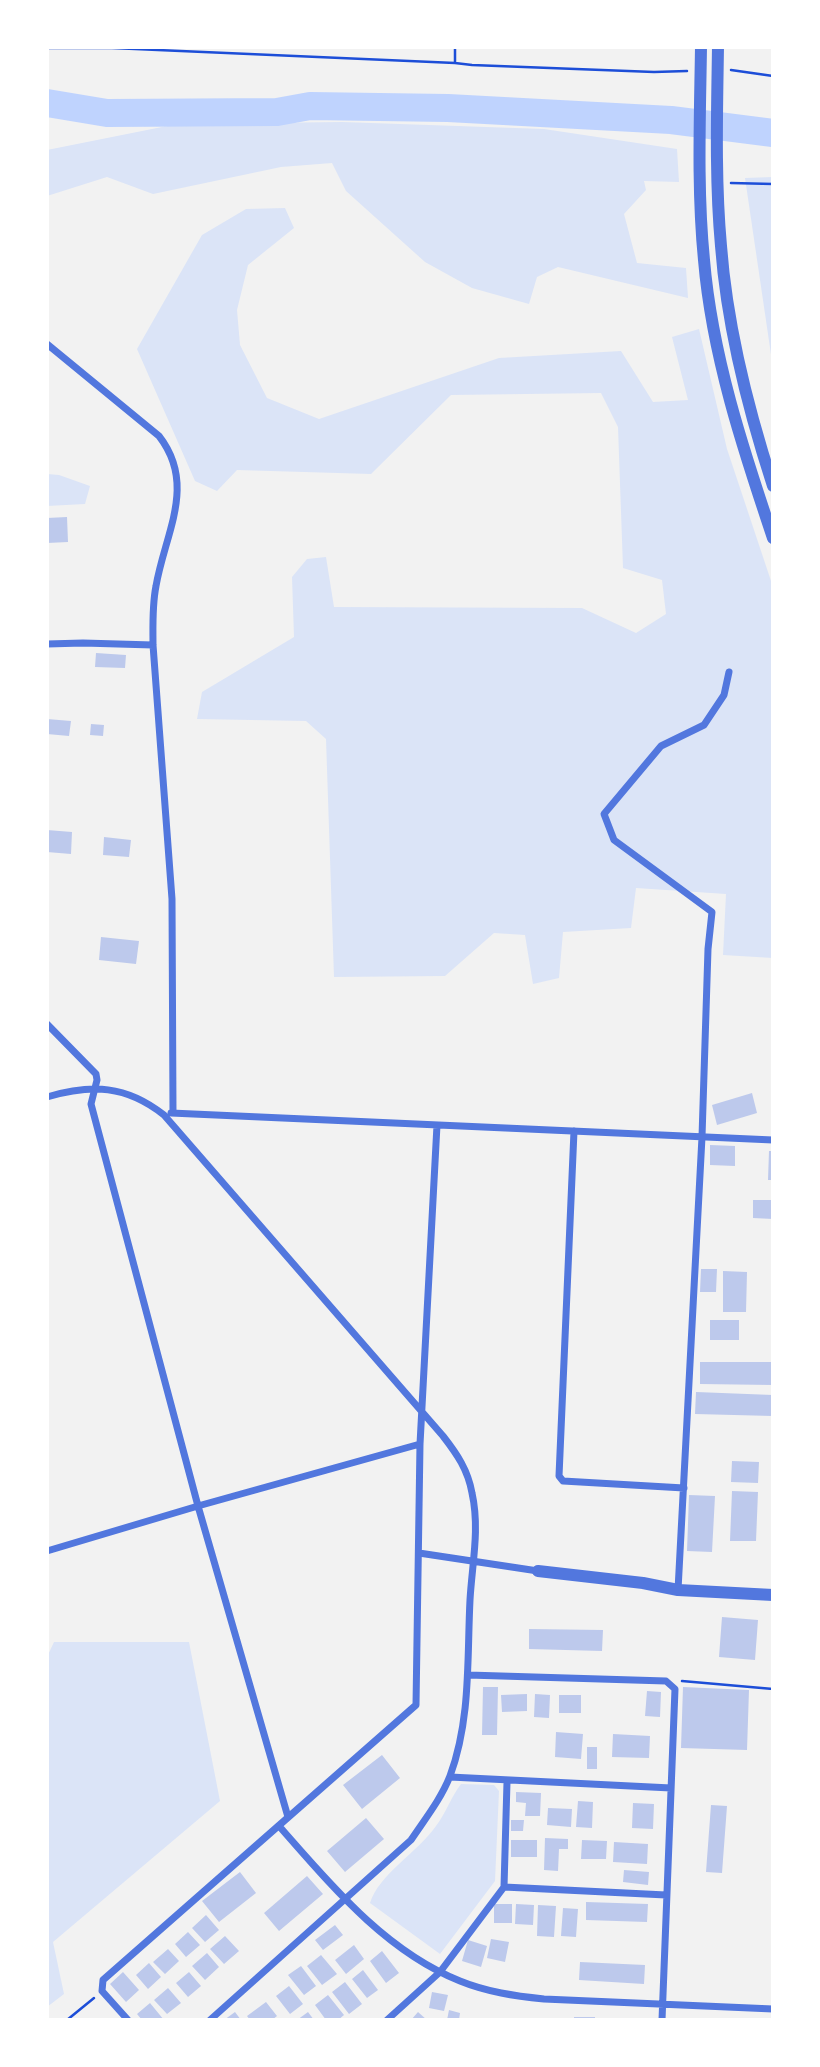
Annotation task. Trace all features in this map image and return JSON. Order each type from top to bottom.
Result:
[{"type":"street","points":[[701,47],[699,180],[704,262],[731,404],[773,538]]},
{"type":"street","points":[[718,47],[717,181],[721,248],[745,389],[773,486]]},
{"type":"street","points":[[47,344],[159,436],[170,450],[176,466],[178,484],[174,520],[156,583],[153,645],[172,899],[173,1113]]},
{"type":"street","points":[[47,644],[153,645]]},
{"type":"street","points":[[678,1590],[702,1137],[708,949],[712,912],[614,840],[604,814],[661,746],[704,725],[723,695],[729,672]]},
{"type":"street","points":[[47,1024],[96,1074],[96,1089],[91,1104],[198,1506],[288,1817]]},
{"type":"street","points":[[47,1097],[75,1089],[112,1090],[136,1097],[164,1115],[459,1456],[474,1507],[475,1546],[466,1714],[450,1777],[434,1808],[411,1840],[210,2020]]},
{"type":"street","points":[[164,1115],[173,1113],[773,1140]]},
{"type":"street","points":[[128,2020],[102,1991],[103,1980],[416,1705],[421,1413],[437,1125]]},
{"type":"street","points":[[574,1131],[559,1476],[563,1481],[684,1488]]},
{"type":"street","points":[[47,1551],[420,1444]]},
{"type":"street","points":[[419,1553],[678,1590],[773,1595]]},
{"type":"street","points":[[468,1675],[666,1681],[675,1689],[662,2020]]},
{"type":"street","points":[[450,1777],[507,1782],[671,1788]]},
{"type":"street","points":[[387,2020],[440,1972],[504,1887],[507,1782]]},
{"type":"street","points":[[279,1826],[345,1901],[406,1951],[462,1982],[507,1995],[773,2009]]},
{"type":"street","points":[[504,1887],[666,1895]]},
{"type":"path","points":[[47,48],[112,47],[701,75]]},
{"type":"path","points":[[454,47],[455,63]]},
{"type":"path","points":[[718,74],[773,76]]},
{"type":"path","points":[[717,181],[773,184]]},
{"type":"path","points":[[675,1689],[682,1681],[773,1689]]},
{"type":"path","points":[[67,2020],[102,1991]]},
{"type":"shaded area","points":[[342,122],[544,129],[677,149],[679,182],[644,181],[646,190],[624,214],[637,263],[686,268],[688,298],[558,267],[537,277],[529,304],[472,288],[425,262],[346,191],[332,163],[281,167],[153,194],[107,177],[47,196],[47,150],[177,124]]},
{"type":"shaded area","points":[[773,177],[773,368],[745,178]]},
{"type":"shaded area","points":[[285,208],[294,228],[248,265],[237,310],[240,345],[267,398],[319,419],[499,358],[621,351],[653,402],[688,400],[672,337],[699,329],[727,449],[773,587],[773,958],[723,955],[726,894],[636,888],[631,928],[563,932],[559,978],[533,984],[525,935],[494,933],[445,976],[334,977],[326,739],[306,721],[197,719],[202,692],[294,637],[292,577],[307,559],[326,557],[334,607],[582,608],[636,633],[666,614],[662,580],[623,568],[618,427],[601,393],[451,395],[371,474],[237,470],[217,491],[195,481],[137,349],[202,235],[246,209]]},
{"type":"shaded area","points":[[47,474],[59,475],[90,486],[85,504],[47,506]]},
{"type":"shaded area","points":[[54,1642],[189,1642],[220,1801],[53,1942],[64,1994],[47,2007],[47,1657]]},
{"type":"shaded area","points":[[461,1784],[494,1785],[499,1791],[495,1881],[440,1954],[370,1903],[382,1882],[436,1826]]},
{"type":"building","points":[[67,517],[68,542],[47,543],[47,518]]},
{"type":"building","points":[[96,653],[126,655],[125,668],[95,667]]},
{"type":"building","points":[[47,719],[71,721],[69,736],[47,734]]},
{"type":"building","points":[[91,724],[104,725],[103,736],[90,735]]},
{"type":"building","points":[[47,830],[72,832],[71,854],[47,852]]},
{"type":"building","points":[[104,837],[131,840],[129,857],[103,855]]},
{"type":"building","points":[[101,937],[139,941],[136,964],[99,960]]},
{"type":"building","points":[[752,1093],[757,1113],[717,1125],[712,1105]]},
{"type":"building","points":[[710,1145],[735,1146],[735,1166],[710,1165]]},
{"type":"building","points":[[769,1151],[773,1151],[773,1180],[768,1180]]},
{"type":"building","points":[[753,1200],[773,1200],[773,1219],[753,1218]]},
{"type":"building","points":[[701,1269],[717,1269],[716,1292],[700,1292]]},
{"type":"building","points":[[723,1271],[747,1272],[746,1312],[723,1312]]},
{"type":"building","points":[[710,1320],[739,1320],[739,1340],[710,1340]]},
{"type":"building","points":[[700,1362],[773,1362],[773,1385],[700,1384]]},
{"type":"building","points":[[696,1392],[773,1395],[773,1416],[695,1414]]},
{"type":"building","points":[[732,1461],[759,1462],[758,1483],[731,1482]]},
{"type":"building","points":[[732,1491],[758,1492],[756,1541],[730,1541]]},
{"type":"building","points":[[689,1495],[715,1496],[712,1552],[687,1551]]},
{"type":"building","points":[[722,1617],[758,1620],[755,1660],[719,1657]]},
{"type":"building","points":[[529,1629],[603,1630],[602,1651],[529,1649]]},
{"type":"building","points":[[483,1687],[498,1687],[497,1735],[482,1735]]},
{"type":"building","points":[[683,1687],[749,1690],[747,1750],[681,1748]]},
{"type":"building","points":[[647,1691],[661,1692],[660,1717],[645,1716]]},
{"type":"building","points":[[527,1694],[527,1711],[502,1712],[501,1695]]},
{"type":"building","points":[[535,1694],[550,1695],[549,1718],[534,1717]]},
{"type":"building","points":[[559,1695],[581,1695],[581,1713],[559,1713]]},
{"type":"building","points":[[556,1732],[583,1734],[581,1759],[555,1757]]},
{"type":"building","points":[[613,1734],[650,1736],[649,1758],[612,1757]]},
{"type":"building","points":[[587,1747],[597,1747],[597,1769],[587,1769]]},
{"type":"building","points":[[382,1755],[400,1778],[362,1809],[343,1785]]},
{"type":"building","points":[[516,1792],[541,1793],[540,1816],[525,1816],[526,1803],[516,1802]]},
{"type":"building","points":[[578,1801],[593,1802],[592,1828],[576,1827]]},
{"type":"building","points":[[633,1803],[654,1804],[653,1829],[632,1828]]},
{"type":"building","points":[[711,1805],[727,1806],[722,1873],[706,1872]]},
{"type":"building","points":[[548,1808],[572,1809],[571,1827],[547,1825]]},
{"type":"building","points":[[366,1818],[384,1839],[345,1872],[327,1851]]},
{"type":"building","points":[[511,1820],[524,1820],[523,1831],[511,1831]]},
{"type":"building","points":[[545,1838],[568,1839],[568,1849],[559,1849],[558,1871],[544,1870]]},
{"type":"building","points":[[511,1840],[537,1840],[537,1857],[511,1857]]},
{"type":"building","points":[[582,1840],[607,1841],[606,1859],[581,1859]]},
{"type":"building","points":[[614,1842],[648,1844],[647,1864],[613,1862]]},
{"type":"building","points":[[624,1870],[649,1872],[648,1885],[623,1882]]},
{"type":"building","points":[[240,1872],[256,1893],[219,1922],[202,1901]]},
{"type":"building","points":[[307,1876],[323,1894],[279,1931],[264,1913]]},
{"type":"building","points":[[586,1902],[648,1904],[647,1922],[586,1920]]},
{"type":"building","points":[[494,1904],[512,1904],[512,1923],[494,1923]]},
{"type":"building","points":[[516,1904],[534,1905],[533,1925],[515,1924]]},
{"type":"building","points":[[538,1905],[556,1906],[554,1937],[537,1936]]},
{"type":"building","points":[[563,1908],[578,1909],[576,1937],[561,1936]]},
{"type":"building","points":[[206,1915],[219,1930],[205,1942],[192,1928]]},
{"type":"building","points":[[335,1925],[343,1935],[323,1950],[315,1940]]},
{"type":"building","points":[[188,1932],[200,1945],[186,1957],[175,1944]]},
{"type":"building","points":[[225,1936],[239,1951],[224,1964],[210,1949]]},
{"type":"building","points":[[491,1939],[509,1942],[505,1962],[487,1958]]},
{"type":"building","points":[[468,1940],[487,1946],[481,1967],[462,1961]]},
{"type":"building","points":[[354,1945],[364,1959],[346,1974],[335,1960]]},
{"type":"building","points":[[168,1949],[179,1961],[165,1974],[153,1962]]},
{"type":"building","points":[[382,1951],[399,1973],[386,1983],[370,1961]]},
{"type":"building","points":[[207,1953],[219,1967],[205,1980],[192,1966]]},
{"type":"building","points":[[321,1955],[337,1974],[322,1985],[307,1966]]},
{"type":"building","points":[[580,1962],[645,1965],[644,1984],[579,1980]]},
{"type":"building","points":[[149,1963],[161,1977],[148,1989],[136,1975]]},
{"type":"building","points":[[301,1966],[316,1986],[304,1995],[288,1975]]},
{"type":"building","points":[[363,1970],[378,1990],[367,1998],[352,1979]]},
{"type":"building","points":[[123,1972],[139,1990],[126,2002],[110,1984]]},
{"type":"building","points":[[189,1972],[201,1986],[188,1997],[176,1983]]},
{"type":"building","points":[[345,1982],[362,2004],[349,2014],[332,1992]]},
{"type":"building","points":[[289,1986],[303,2004],[290,2014],[276,1996]]},
{"type":"building","points":[[168,1988],[181,2003],[167,2014],[154,2000]]},
{"type":"building","points":[[432,1992],[448,1995],[444,2011],[429,2008]]},
{"type":"building","points":[[328,1995],[344,2015],[338,2020],[326,2020],[315,2005]]},
{"type":"building","points":[[266,2002],[277,2016],[272,2020],[250,2020],[247,2016]]},
{"type":"building","points":[[150,2003],[164,2020],[142,2020],[137,2014]]},
{"type":"building","points":[[449,2010],[460,2013],[459,2020],[447,2020]]},
{"type":"building","points":[[235,2012],[241,2020],[224,2020]]},
{"type":"building","points":[[308,2012],[314,2020],[297,2020]]},
{"type":"building","points":[[418,2012],[427,2020],[411,2020]]},
{"type":"building","points":[[574,2017],[595,2017],[595,2020],[574,2020]]},
{"type":"waterway","points":[[47,103],[107,113],[277,112],[310,106],[448,108],[671,120],[773,133]]}]
